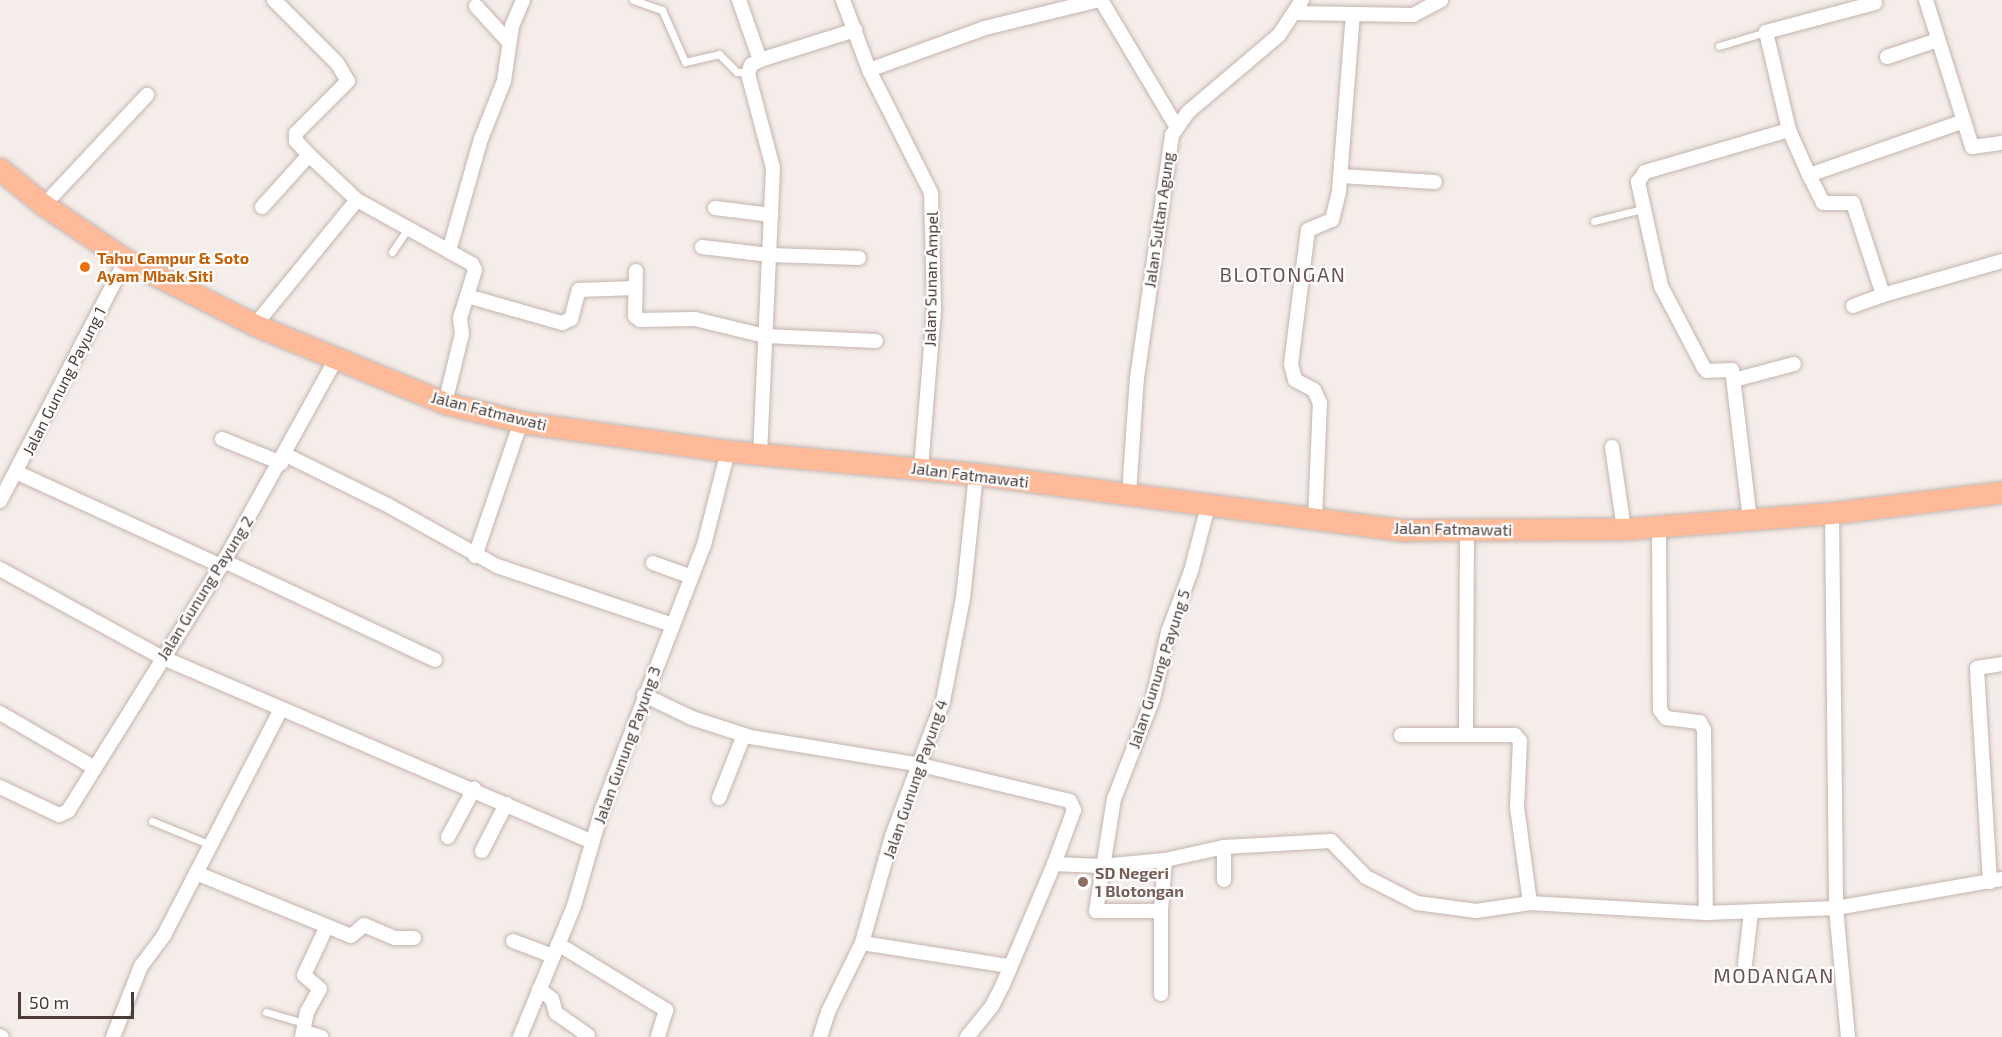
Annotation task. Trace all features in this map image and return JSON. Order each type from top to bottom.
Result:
[{"type":"main road","name":"Jalan Fatmawati","points":[[0,168],[44,205],[126,260],[255,325],[335,361],[445,403],[520,422],[728,451],[976,474],[1315,520],[1467,531],[1659,527],[1832,513],[2002,492]]},
{"type":"street","points":[[274,0],[336,63],[348,81],[296,133],[296,141],[357,200],[449,250],[473,267],[445,403]]},
{"type":"street","points":[[449,250],[481,139],[504,81],[508,41],[523,0]]},
{"type":"street","points":[[739,0],[760,60]]},
{"type":"street","name":"Jalan Sunan Ampel","points":[[843,0],[869,70],[924,177],[934,210],[934,310],[921,469]]},
{"type":"street","points":[[869,70],[985,28],[1100,0],[1176,126],[1279,35],[1299,7],[1353,15],[1413,15],[1441,0]]},
{"type":"street","points":[[1926,0],[1972,147],[2002,143]]},
{"type":"street","points":[[1879,1],[1766,32],[1789,130],[1809,175],[1823,203],[1853,203],[1883,295]]},
{"type":"street","points":[[476,6],[508,41]]},
{"type":"street","points":[[1315,520],[1320,403],[1314,390],[1295,380],[1291,364],[1308,230],[1332,220],[1340,177],[1353,15]]},
{"type":"street","points":[[760,453],[772,215],[771,152],[748,72],[760,60],[855,30]]},
{"type":"street","points":[[1887,57],[1938,40]]},
{"type":"street","points":[[44,205],[147,95]]},
{"type":"street","points":[[1809,175],[1964,122]]},
{"type":"street","name":"Jalan Sultan Agung","points":[[1129,494],[1137,378],[1166,158],[1176,126]]},
{"type":"street","points":[[1750,520],[1731,368],[1707,371],[1661,286],[1642,209],[1638,182],[1645,172],[1789,130]]},
{"type":"street","points":[[262,207],[309,155]]},
{"type":"street","points":[[1340,177],[1434,182]]},
{"type":"street","points":[[255,325],[357,200]]},
{"type":"street","points":[[714,208],[772,215]]},
{"type":"street","points":[[702,247],[770,255],[859,258]]},
{"type":"street","name":"Jalan Gunung Payung 1","points":[[1,498],[126,260]]},
{"type":"street","points":[[1853,306],[1883,295],[2002,261]]},
{"type":"street","points":[[636,271],[635,316],[640,320],[695,319],[765,336],[876,341]]},
{"type":"street","points":[[467,296],[562,323],[571,319],[583,291],[635,288]]},
{"type":"street","name":"Jalan Gunung Payung 2","points":[[0,787],[59,815],[68,811],[161,657],[222,564],[283,459],[335,361]]},
{"type":"street","points":[[1734,380],[1794,364]]},
{"type":"street","points":[[475,556],[520,422]]},
{"type":"street","points":[[222,439],[283,459],[391,507],[475,556],[527,578],[672,625]]},
{"type":"street","points":[[1612,447],[1624,529]]},
{"type":"street","name":"Jalan Gunung Payung 3","points":[[520,1037],[556,950],[645,695],[692,578],[728,451]]},
{"type":"street","points":[[16,472],[435,660]]},
{"type":"street","name":"Jalan Gunung Payung 4","points":[[820,1037],[828,1012],[862,944],[892,836],[921,765],[943,701],[963,598],[976,474]]},
{"type":"street","points":[[2002,492],[2002,501]]},
{"type":"street","name":"Jalan Gunung Payung 5","points":[[1161,911],[1096,911],[1101,866],[1114,799],[1152,699],[1168,632],[1191,571],[1208,506]]},
{"type":"street","points":[[1832,513],[1836,908],[1848,1037]]},
{"type":"street","points":[[1659,527],[1660,710],[1666,718],[1700,722],[1704,730],[1706,912]]},
{"type":"street","points":[[1466,735],[1467,531]]},
{"type":"street","points":[[653,563],[692,578]]},
{"type":"street","points":[[0,569],[161,657],[280,711],[474,789],[592,842]]},
{"type":"street","points":[[1054,864],[1101,866],[1165,860],[1224,847],[1331,841],[1366,877],[1417,903],[1476,911],[1530,903],[1706,912],[1836,908],[1996,880],[1977,668],[2002,664]]},
{"type":"street","points":[[645,695],[692,718],[744,735],[837,754],[921,765],[1070,801],[1074,810],[1054,864],[992,1006],[967,1037]]},
{"type":"street","points":[[113,1037],[141,966],[164,935],[280,711]]},
{"type":"street","points":[[0,713],[93,768]]},
{"type":"street","points":[[719,798],[744,735]]},
{"type":"street","points":[[1401,735],[1518,738],[1517,807],[1530,903]]},
{"type":"street","points":[[448,837],[474,789]]},
{"type":"street","points":[[482,851],[506,804]]},
{"type":"street","points":[[1224,847],[1224,880]]},
{"type":"street","points":[[1161,994],[1161,911],[1165,860]]},
{"type":"street","points":[[196,873],[351,936],[364,925],[395,938],[414,938]]},
{"type":"street","points":[[1745,964],[1750,912]]},
{"type":"street","points":[[321,1037],[303,1031],[320,989],[304,975],[327,926]]},
{"type":"street","points":[[513,941],[556,950],[666,1010],[658,1037]]},
{"type":"street","points":[[862,944],[1009,966]]},
{"type":"street","points":[[539,989],[552,999],[556,1013],[588,1035]]},
{"type":"lane","points":[[633,0],[662,10],[685,62],[719,54],[737,72],[748,72]]},
{"type":"lane","points":[[1719,46],[1766,32]]},
{"type":"lane","points":[[1594,221],[1642,209]]},
{"type":"lane","points":[[392,252],[408,228]]},
{"type":"lane","points":[[152,821],[211,845]]},
{"type":"lane","points":[[266,1012],[303,1031]]},
{"type":"place","name":"Tahu Campur & Soto Ayam Mbak Siti","points":[[85,267]]},
{"type":"place","name":"SD Negeri 1 Blotongan","points":[[1083,882]]},
{"type":"district","name":"BLOTONGAN","points":[[1283,274]]},
{"type":"district","name":"MODANGAN","points":[[1774,975]]}]
